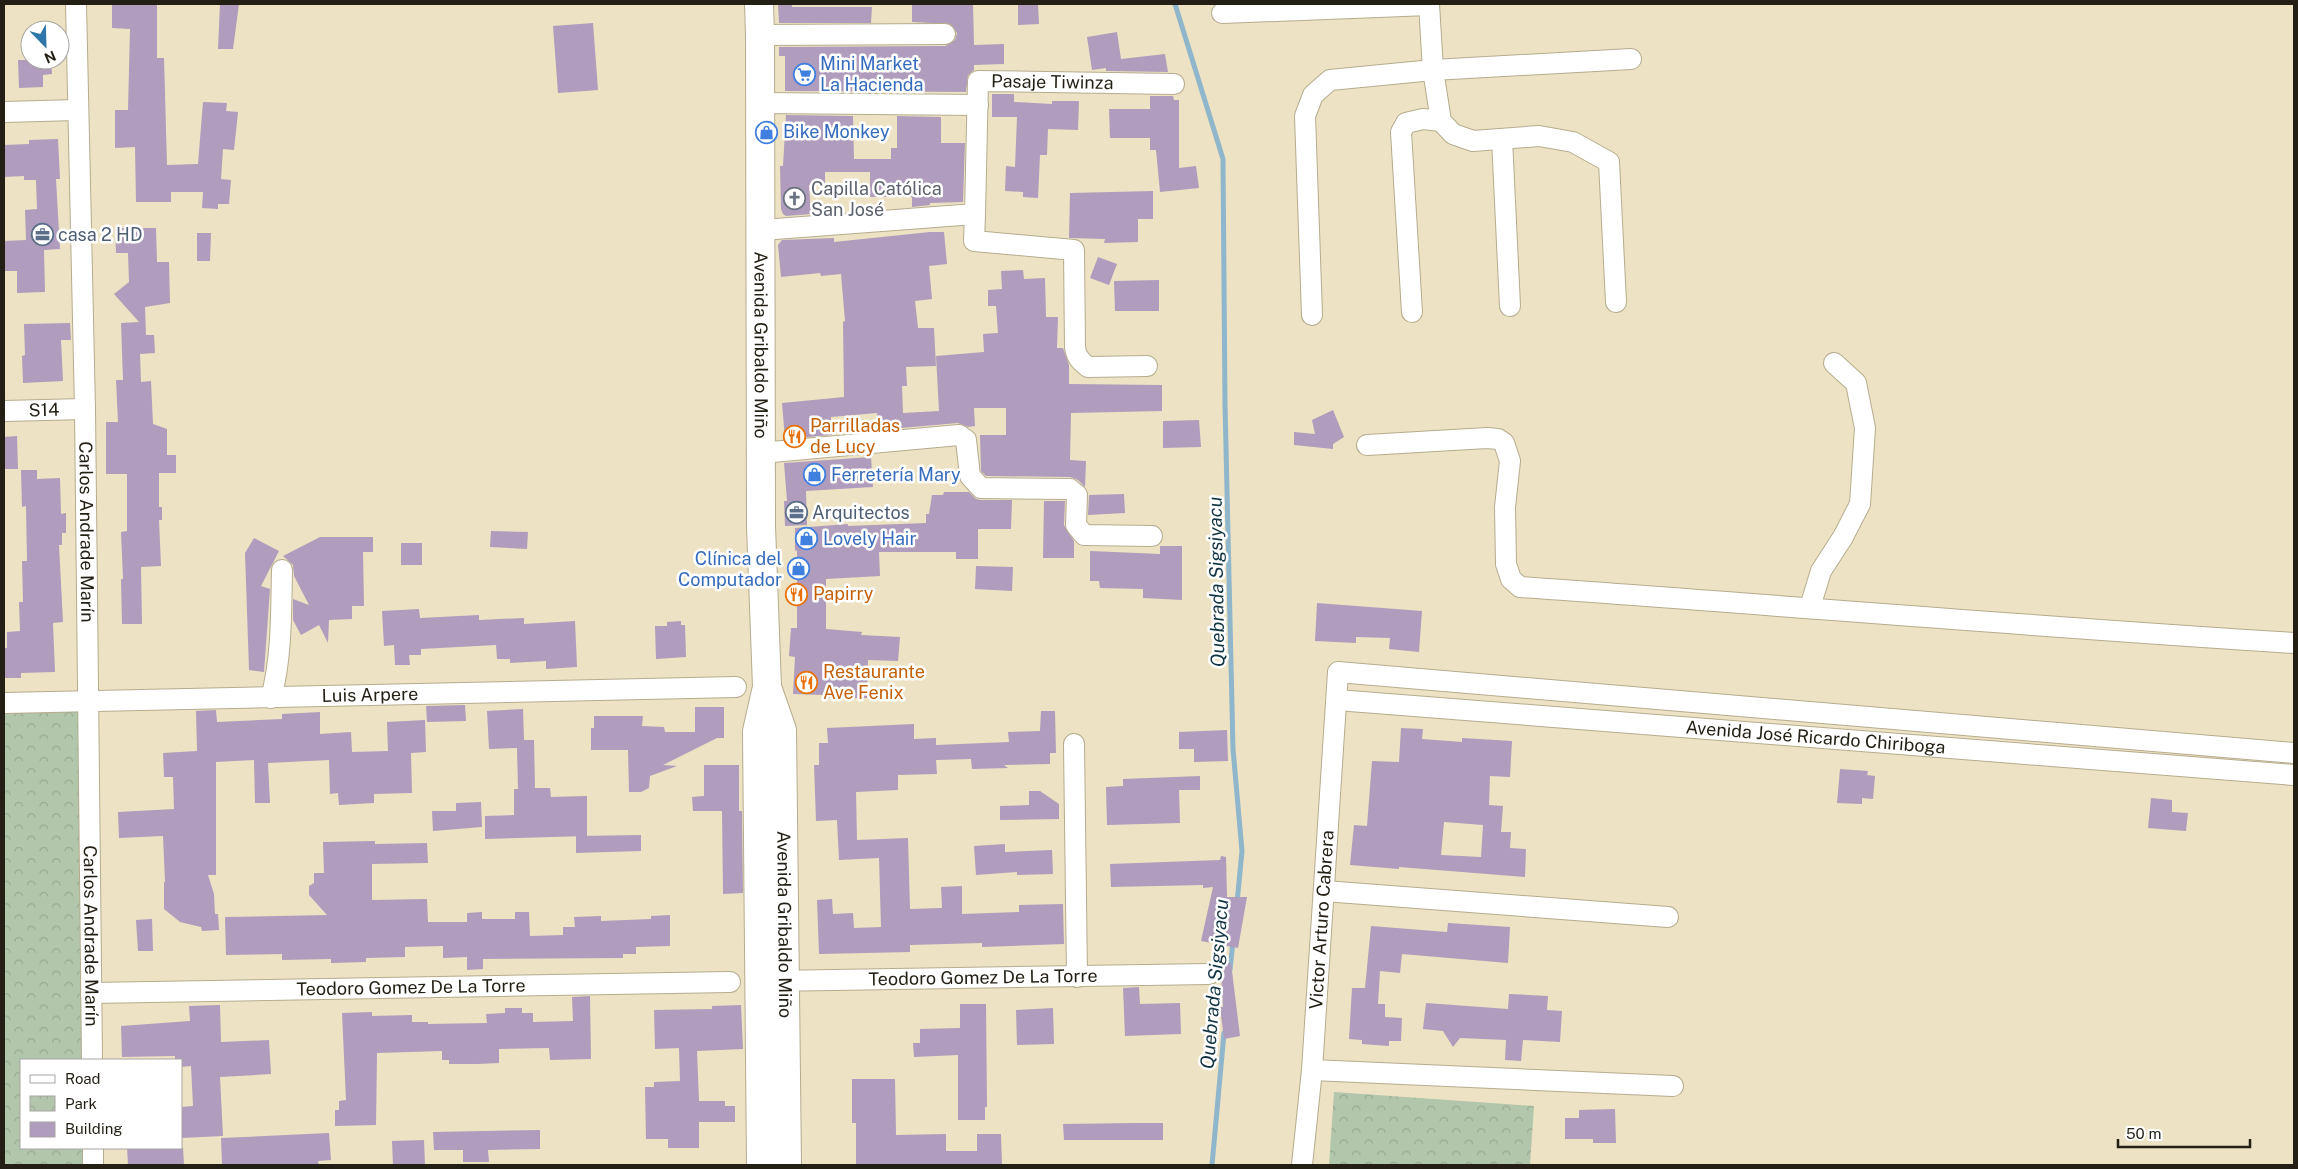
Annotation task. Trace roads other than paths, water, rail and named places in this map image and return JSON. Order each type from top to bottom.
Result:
[{"type":"street","name":"Carlos Andrade Marín","points":[[76,4],[85,410],[92,1059]]},
{"type":"street","name":"Avenida Gribaldo Miño","points":[[759,4],[761,103],[761,526],[767,687],[757,730],[772,981],[787,1165]]},
{"type":"street","points":[[1222,14],[1429,4],[1433,70],[1441,121],[1453,134],[1473,141],[1539,136],[1573,142],[1609,162],[1616,302]]},
{"type":"street","points":[[760,35],[945,34]]},
{"type":"street","points":[[1312,315],[1305,116],[1313,95],[1330,80],[1433,70],[1631,59]]},
{"type":"street","name":"Pasaje Tiwinza","points":[[1147,366],[1088,366],[1078,358],[1075,347],[1074,250],[974,241],[978,81],[1174,84]]},
{"type":"street","points":[[761,103],[978,105]]},
{"type":"street","points":[[4,112],[77,110]]},
{"type":"street","points":[[1412,312],[1401,132],[1406,123],[1423,119],[1441,121]]},
{"type":"street","points":[[1502,139],[1510,306]]},
{"type":"street","points":[[761,230],[974,214]]},
{"type":"street","points":[[1810,607],[1821,571],[1843,537],[1860,504],[1865,428],[1856,383],[1834,363]]},
{"type":"street","name":"S14","points":[[4,411],[85,410]]},
{"type":"street","points":[[761,453],[960,435],[966,440],[970,476],[980,488],[1070,489],[1077,495],[1076,525],[1084,535],[1152,536]]},
{"type":"street","points":[[1367,444],[1487,438],[1504,443],[1510,461],[1505,507],[1506,564],[1511,579],[1520,587],[1810,607],[2097,631],[2294,642]]},
{"type":"street","points":[[271,698],[277,678],[282,570]]},
{"type":"street","name":"Victor Arturo Cabrera","points":[[1302,1165],[1312,1070],[1338,672]]},
{"type":"street","name":"Avenida José Ricardo Chiriboga","points":[[1338,672],[2294,753]]},
{"type":"street","name":"Luis Arpere","points":[[4,703],[736,687]]},
{"type":"street","name":"Avenida José Ricardo Chiriboga","points":[[1337,700],[2294,775]]},
{"type":"street","points":[[1752,733],[1753,707]]},
{"type":"street","points":[[1994,728],[1994,752]]},
{"type":"street","points":[[1074,744],[1077,977]]},
{"type":"street","points":[[1324,891],[1668,917]]},
{"type":"street","name":"Teodoro Gomez De La Torre","points":[[772,981],[1209,974]]},
{"type":"street","name":"Avenida Gribaldo Miño","points":[[760,1165],[772,981]]},
{"type":"street","name":"Teodoro Gomez De La Torre","points":[[91,993],[730,982]]},
{"type":"street","points":[[1312,1070],[1673,1086]]},
{"type":"street","points":[[93,1149],[93,1165]]},
{"type":"waterway","name":"Quebrada Sigsiyacu","points":[[1175,4],[1223,159],[1225,404],[1233,749],[1242,851],[1237,903]]},
{"type":"waterway","name":"Quebrada Sigsiyacu","points":[[1230,970],[1233,941]]},
{"type":"waterway","name":"Quebrada Sigsiyacu","points":[[1212,1165],[1224,1033]]},
{"type":"place","name":"Mini Market La Hacienda","points":[[804,74]]},
{"type":"place","name":"Bike Monkey","points":[[767,132]]},
{"type":"place","name":"Capilla Católica San José","points":[[795,199]]},
{"type":"place","name":"casa 2 HD","points":[[42,235]]},
{"type":"place","name":"Parrilladas de Lucy","points":[[794,436]]},
{"type":"place","name":"Ferretería Mary","points":[[815,475]]},
{"type":"place","name":"Arquitectos","points":[[796,513]]},
{"type":"place","name":"Lovely Hair","points":[[807,539]]},
{"type":"place","name":"Clínica del Computador","points":[[798,569]]},
{"type":"place","name":"Papirry","points":[[797,594]]},
{"type":"place","name":"Restaurante Ave Fenix","points":[[807,682]]}]
